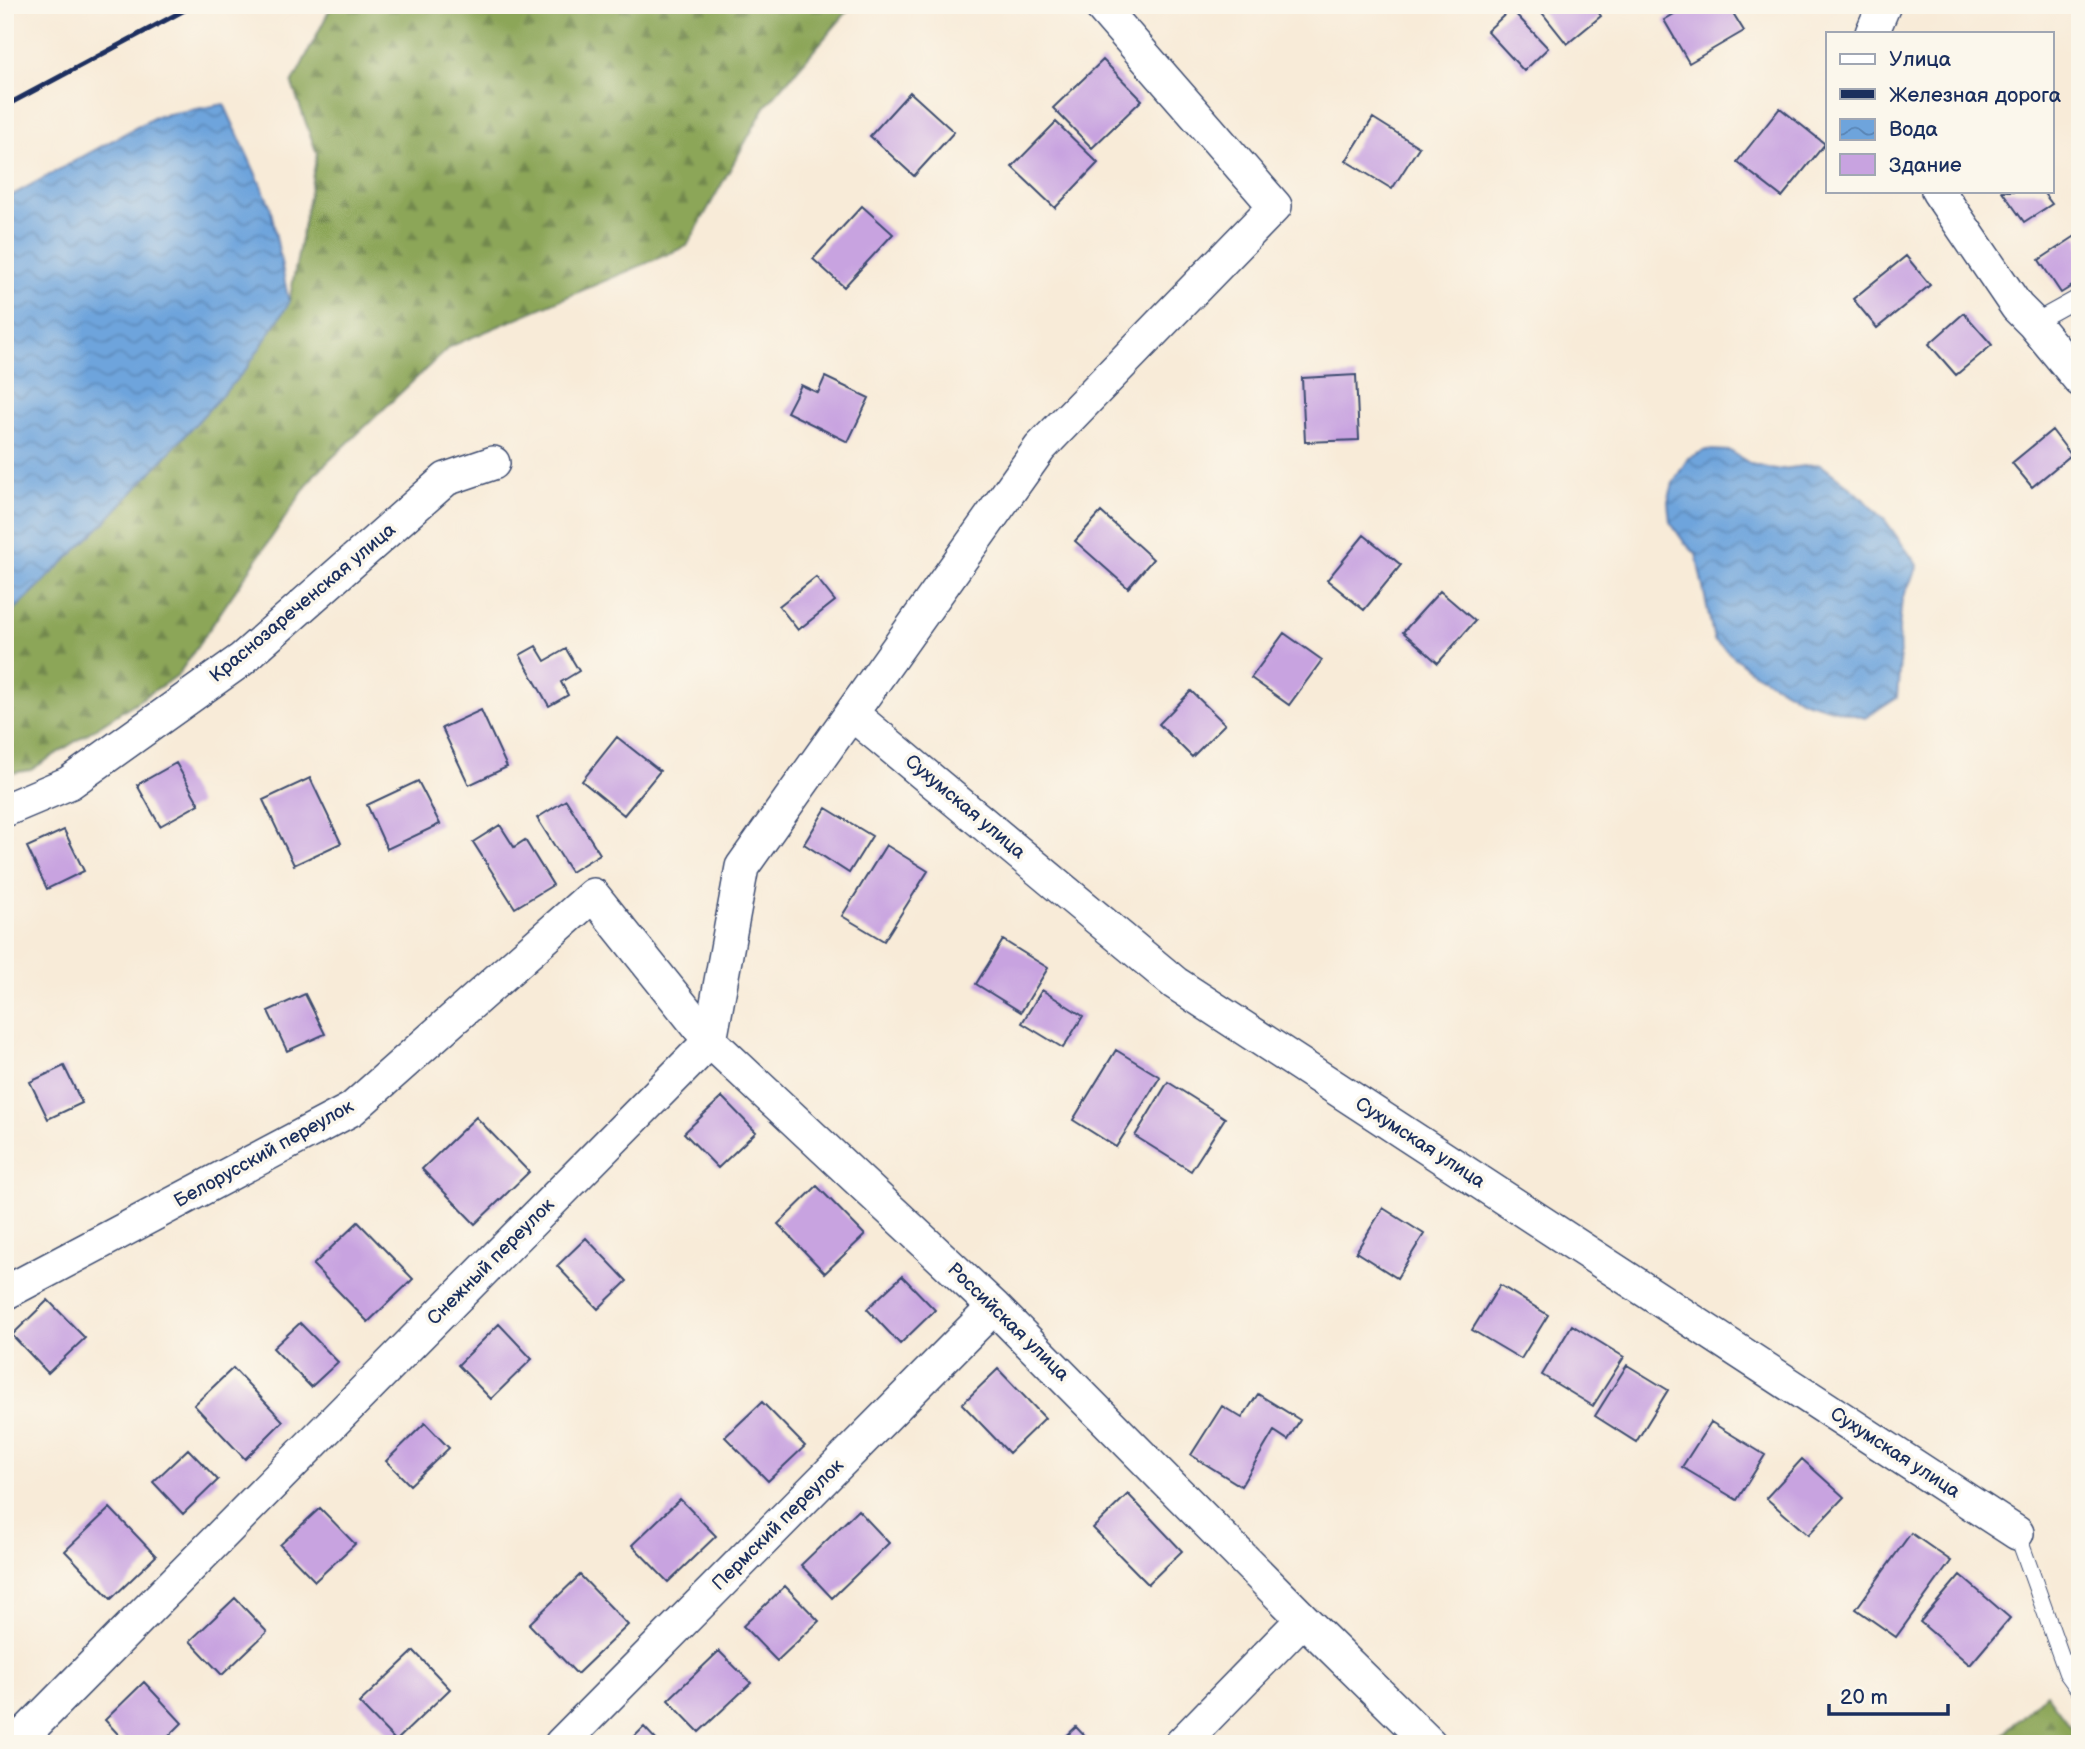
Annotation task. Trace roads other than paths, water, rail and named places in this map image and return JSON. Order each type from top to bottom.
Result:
[{"type":"street","points":[[709,1041],[742,867],[1040,447],[1275,206],[1100,5]]},
{"type":"street","points":[[1872,32],[1884,5]]},
{"type":"street","points":[[1939,192],[2017,307],[2080,380]]},
{"type":"street","name":"Краснозареченская улица","points":[[5,810],[80,776],[242,660],[446,479],[493,463]]},
{"type":"street","name":"Сухумская улица","points":[[852,714],[1175,983],[2017,1534]]},
{"type":"street","name":"Российская улица","points":[[593,895],[709,1041],[994,1307],[1430,1744]]},
{"type":"street","name":"Белорусский переулок","points":[[5,1293],[352,1109],[593,895]]},
{"type":"street","name":"Снежный переулок","points":[[15,1744],[709,1041]]},
{"type":"street","name":"Пермский переулок","points":[[561,1744],[994,1307]]},
{"type":"street","points":[[1181,1744],[1303,1619]]},
{"type":"lane","points":[[2033,323],[2080,297]]},
{"type":"lane","points":[[2017,1534],[2067,1672],[2080,1691]]},
{"type":"water","points":[[224,104],[270,205],[289,303],[246,369],[105,522],[5,619],[5,199],[157,116]]},
{"type":"water","points":[[1706,450],[1730,451],[1751,464],[1775,470],[1820,464],[1856,492],[1884,519],[1918,566],[1902,599],[1897,697],[1865,718],[1804,701],[1751,671],[1714,640],[1696,554],[1670,522],[1668,502],[1673,483],[1688,458]]},
{"type":"railway","points":[[5,106],[194,5]]}]
